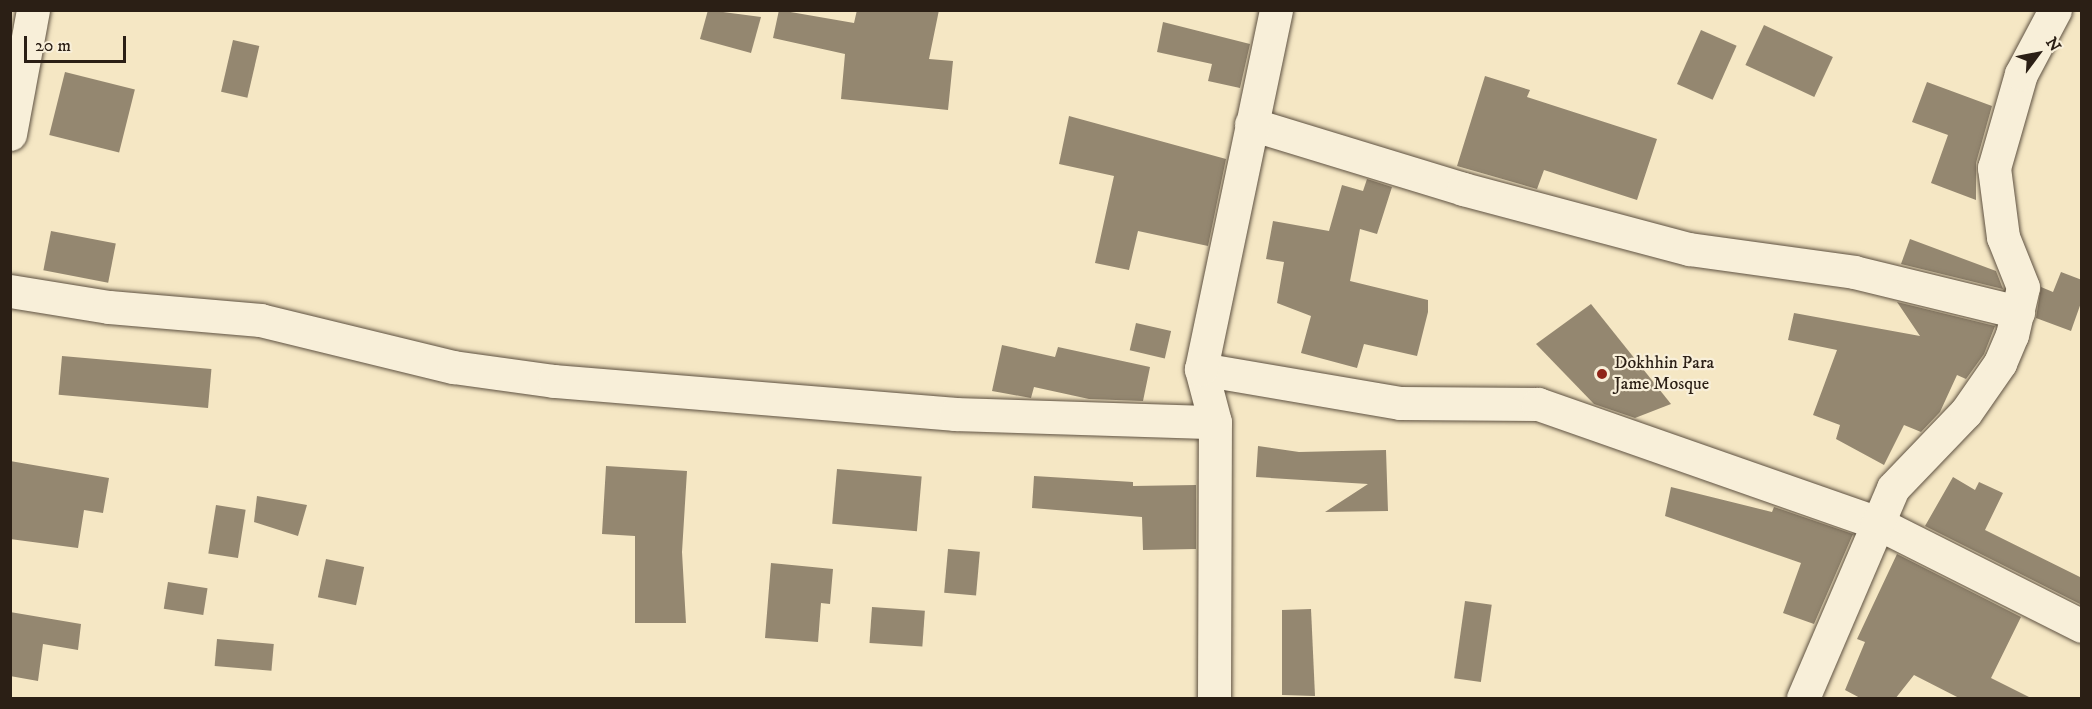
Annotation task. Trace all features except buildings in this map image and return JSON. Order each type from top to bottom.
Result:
[{"type":"street","points":[[10,134],[33,10]]},
{"type":"street","points":[[1214,699],[1215,423],[1201,369],[1276,10]]},
{"type":"street","points":[[1803,699],[1893,488],[1966,412],[2000,363],[2018,312],[2023,287],[2003,237],[1994,168],[2021,74],[2055,10]]},
{"type":"street","points":[[1251,124],[1464,189],[1689,249],[1854,272],[2018,312]]},
{"type":"street","points":[[10,291],[109,307],[260,320],[403,356],[554,381],[955,414],[1215,423]]},
{"type":"street","points":[[1201,369],[1400,404],[1538,404],[1877,524],[2082,626]]},
{"type":"place","name":"Dokhhin Para Jame Mosque","points":[[1602,374]]}]
